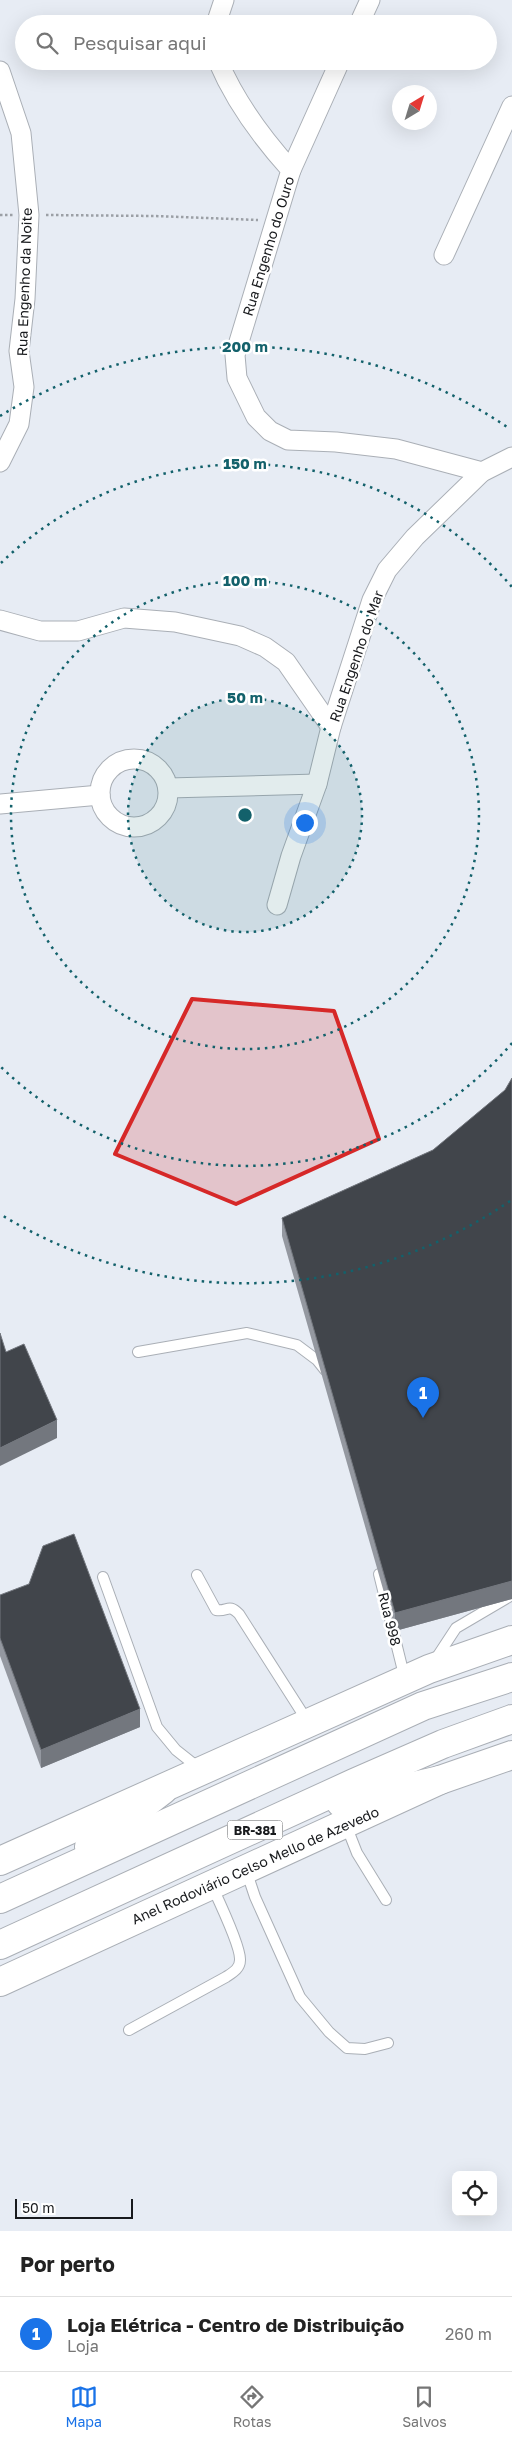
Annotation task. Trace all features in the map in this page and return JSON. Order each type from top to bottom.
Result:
[{"type":"main road","points":[[0,1861],[163,1790],[417,1675],[512,1640]]},
{"type":"main road","points":[[0,1899],[423,1706],[512,1677]]},
{"type":"main road","name":"BR-381","points":[[0,1945],[434,1748],[512,1719]]},
{"type":"main road","name":"Anel Rodoviário Celso Mello de Azevedo","points":[[0,1982],[440,1780],[512,1755]]},
{"type":"main road","points":[[268,1824],[358,1798],[440,1780]]},
{"type":"main road","points":[[51,1876],[163,1790]]},
{"type":"street","points":[[217,15],[224,0]]},
{"type":"street","points":[[363,15],[370,0]]},
{"type":"street","name":"Rua Engenho do Ouro","points":[[222,70],[228,84],[271,148],[291,170],[235,355],[237,378],[256,417],[270,430],[288,440],[336,442],[396,449],[482,472]]},
{"type":"street","points":[[291,170],[336,70]]},
{"type":"street","name":"Rua Engenho da Noite","points":[[0,71],[21,134],[29,215],[25,299],[19,351],[24,387],[19,424],[0,462]]},
{"type":"street","points":[[444,255],[512,106]]},
{"type":"street","name":"Rua Engenho do Mar","points":[[277,905],[291,856],[317,784],[331,727],[372,600],[388,570],[415,537],[482,472],[512,457]]},
{"type":"street","points":[[0,620],[40,631],[78,631],[124,618],[175,622],[240,636],[265,647],[286,662],[331,727]]},
{"type":"street","points":[[136,759],[146,761],[157,767],[164,776],[168,788],[168,799],[160,815],[146,825],[134,827],[122,824],[110,816],[103,806],[100,795],[106,774],[124,760],[136,759]]},
{"type":"street","points":[[168,788],[317,784]]},
{"type":"street","points":[[0,804],[100,795]]},
{"type":"lane","points":[[138,1352],[247,1332],[296,1345],[317,1360],[334,1382]]},
{"type":"lane","name":"Rua 998","points":[[377,1565],[417,1675]]},
{"type":"lane","points":[[197,1575],[216,1610],[229,1608],[234,1609],[239,1614],[309,1723]]},
{"type":"lane","points":[[103,1578],[157,1727],[176,1750],[203,1772]]},
{"type":"lane","points":[[417,1675],[456,1628],[512,1595]]},
{"type":"lane","points":[[346,1824],[357,1853],[386,1900]]},
{"type":"lane","points":[[246,1869],[254,1897],[300,1998],[329,2032],[347,2048],[366,2049],[388,2043]]},
{"type":"lane","points":[[129,2030],[226,1978],[237,1969],[240,1959],[225,1913],[211,1885]]},
{"type":"path","points":[[0,215],[155,216],[276,221]]},
{"type":"highlighted area","points":[[192,999],[334,1011],[379,1139],[236,1204],[115,1154]]},
{"type":"building","points":[[512,1078],[512,1581],[395,1613],[282,1218],[433,1150],[505,1090]]},
{"type":"building","points":[[0,1333],[6,1352],[24,1344],[57,1420],[0,1448]]},
{"type":"building","points":[[74,1534],[140,1709],[41,1750],[0,1638],[0,1595],[29,1584],[43,1546]]},
{"type":"place","name":"Loja Elétrica - Centro de Distribuição","points":[[423,1418]]}]
